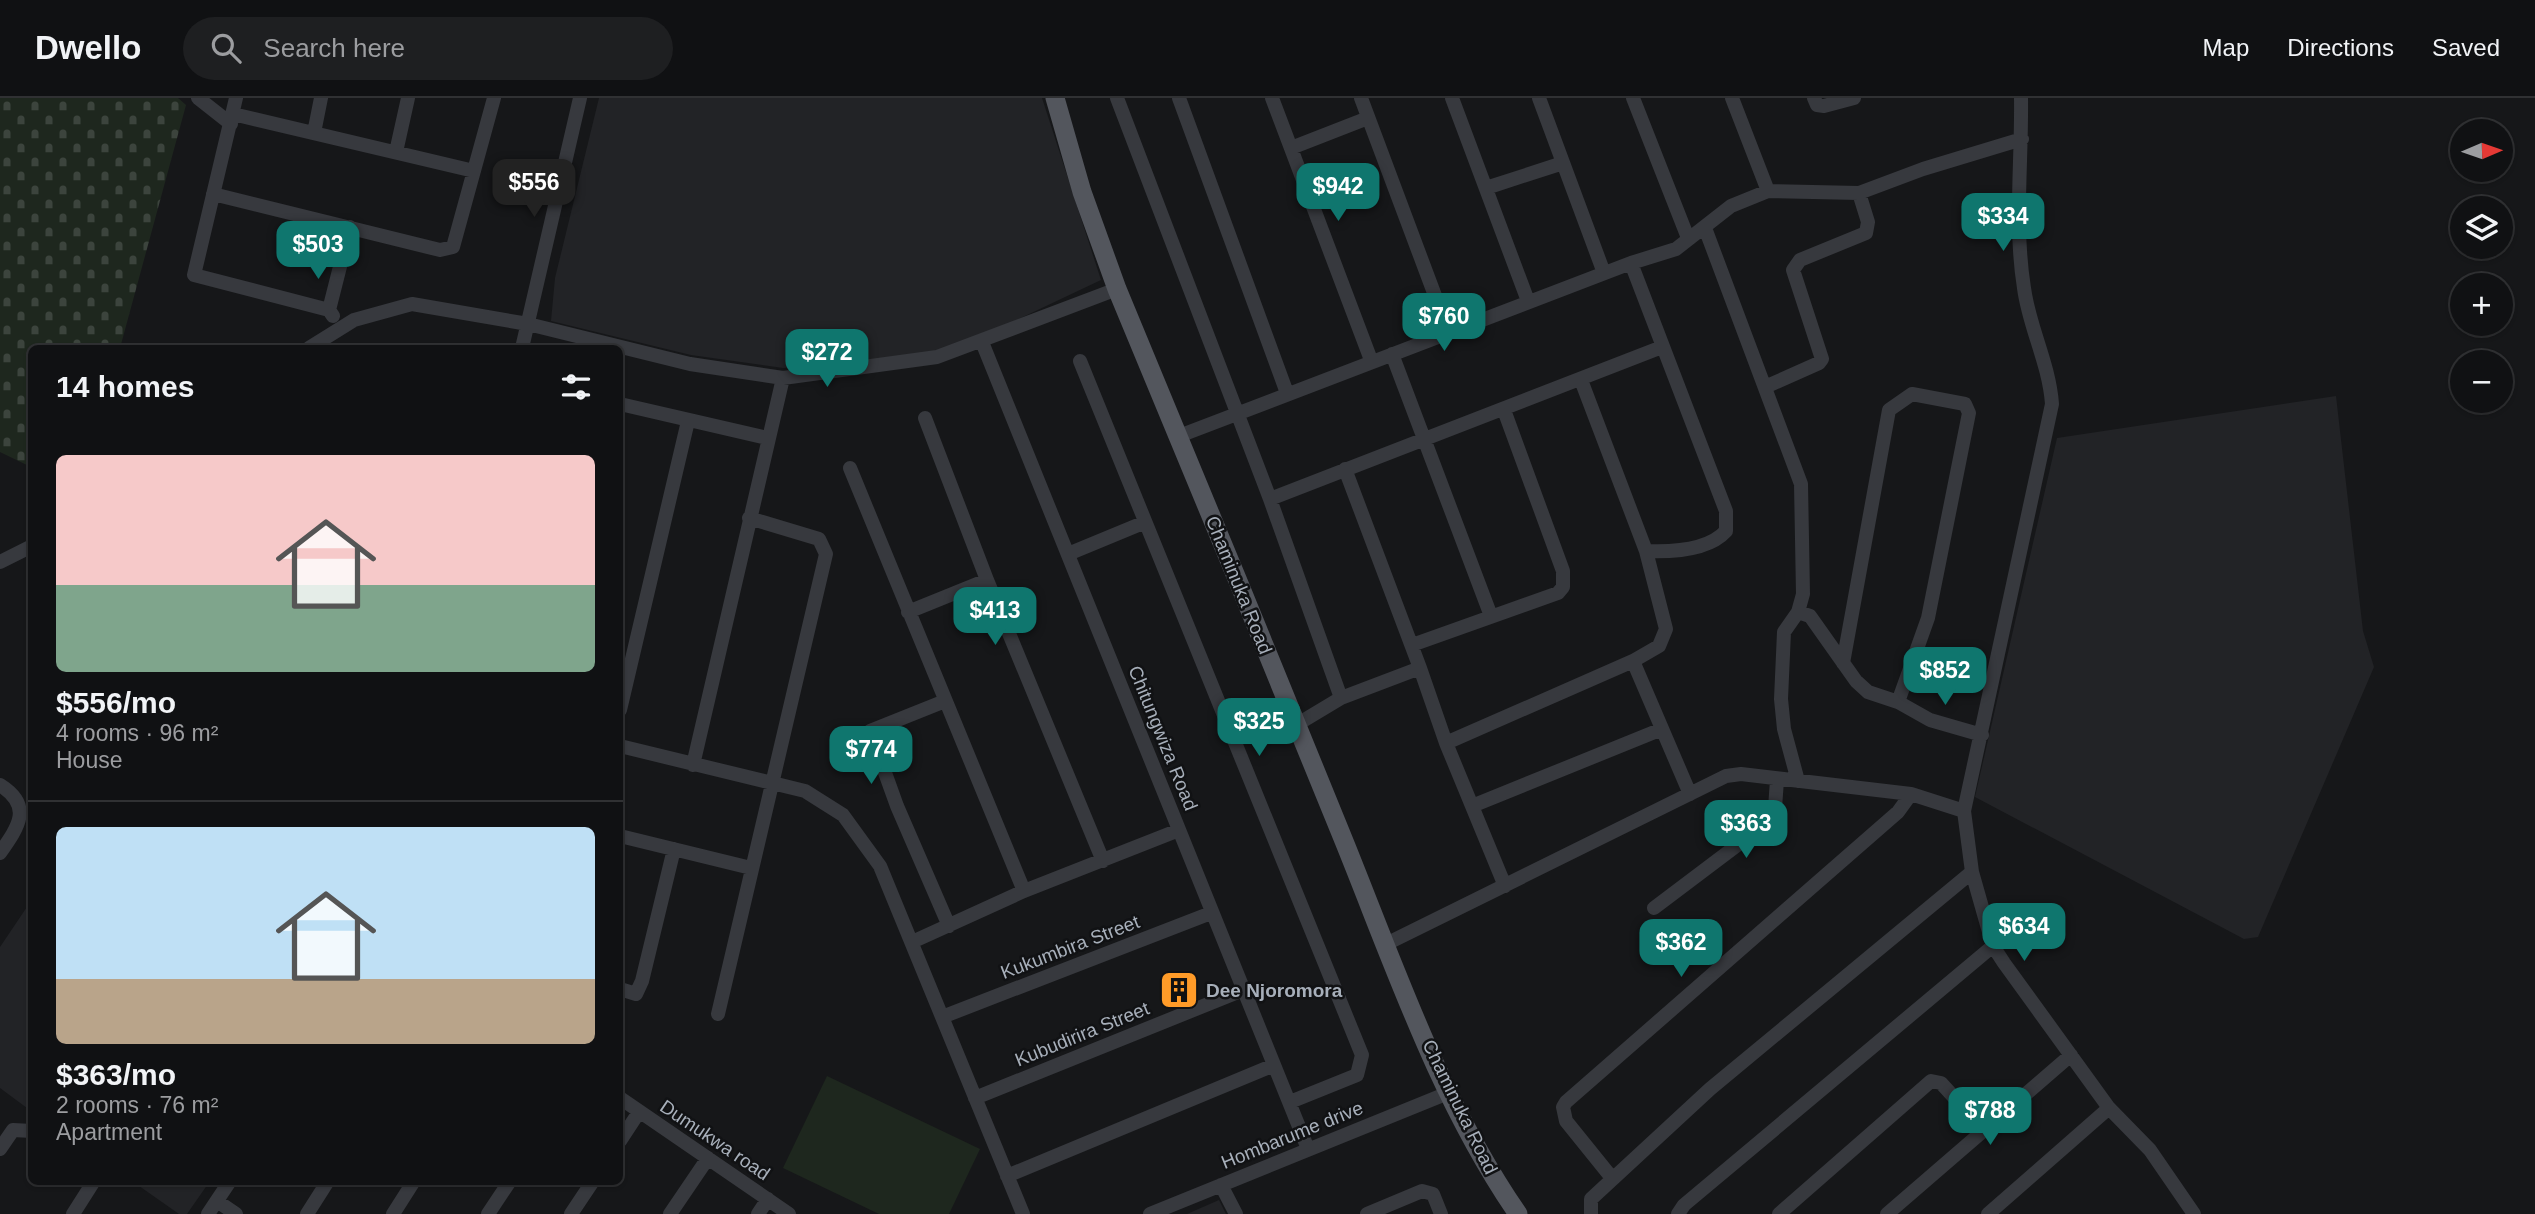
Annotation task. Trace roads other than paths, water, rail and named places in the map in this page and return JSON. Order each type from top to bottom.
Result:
[{"type":"main road","name":"Chaminuka Road","points":[[1055,98],[1082,192],[1117,289],[1385,944],[1448,1093],[1480,1154],[1518,1214]]},
{"type":"street","points":[[198,98],[232,119],[314,133],[474,171]]},
{"type":"street","points":[[236,98],[194,275],[329,310],[340,327]]},
{"type":"street","points":[[314,133],[321,98]]},
{"type":"street","points":[[396,152],[408,98]]},
{"type":"street","points":[[213,194],[440,250],[453,247],[494,98]]},
{"type":"street","points":[[523,345],[580,98]]},
{"type":"street","points":[[1117,98],[1270,499],[1341,698]]},
{"type":"street","points":[[1179,98],[1287,393]]},
{"type":"street","points":[[1272,98],[1371,360]]},
{"type":"street","points":[[1361,98],[1449,332]]},
{"type":"street","points":[[1539,98],[1604,273]]},
{"type":"street","points":[[1633,98],[1688,238]]},
{"type":"street","points":[[1732,98],[1768,191]]},
{"type":"street","points":[[1814,98],[1821,106],[1854,98]]},
{"type":"street","points":[[2021,98],[2022,272],[2027,304],[2046,367],[2052,404],[1964,811],[1972,872],[1993,946],[2109,1108],[2150,1150],[2194,1214]]},
{"type":"street","points":[[1456,99],[1528,301]]},
{"type":"street","points":[[1291,148],[1368,118]]},
{"type":"street","points":[[1179,436],[1631,262],[1676,249],[1731,206],[1768,191],[1859,193],[1923,169],[2022,139]]},
{"type":"street","points":[[1486,188],[1563,163]]},
{"type":"street","points":[[1765,387],[1819,363],[1822,359],[1794,274],[1794,266],[1800,260],[1866,233],[1868,222],[1859,193]]},
{"type":"street","points":[[329,310],[350,227]]},
{"type":"street","points":[[1705,228],[1804,497],[1801,527],[1803,594],[1798,612],[1784,632],[1781,699],[1784,729],[1798,781]]},
{"type":"street","points":[[1631,262],[1728,522],[1720,538],[1679,551],[1646,551]]},
{"type":"street","points":[[623,347],[690,364],[783,378],[937,357],[1117,289]]},
{"type":"street","points":[[313,345],[340,327],[372,313],[412,304],[528,324],[613,345]]},
{"type":"street","name":"Chitungwiza Road","points":[[982,342],[1308,1150]]},
{"type":"street","points":[[1270,499],[1662,347]]},
{"type":"street","points":[[1392,354],[1492,616]]},
{"type":"street","points":[[1080,361],[1143,523],[1362,1055],[1357,1075],[1290,1102]]},
{"type":"street","points":[[693,765],[783,378]]},
{"type":"street","points":[[1446,743],[1633,662],[1659,646],[1666,629],[1646,551],[1581,380]]},
{"type":"street","points":[[1843,663],[1889,410],[1912,394],[1965,404],[1969,413],[1928,618],[1898,702]]},
{"type":"street","points":[[623,405],[768,438]]},
{"type":"street","points":[[1412,645],[1558,593],[1564,579],[1504,410]]},
{"type":"street","points":[[925,418],[987,580],[1103,861]]},
{"type":"street","points":[[623,697],[688,421]]},
{"type":"street","points":[[850,468],[1024,891]]},
{"type":"street","points":[[1345,469],[1446,743],[1505,886]]},
{"type":"street","points":[[718,1014],[826,554],[819,539],[749,518]]},
{"type":"street","points":[[1068,554],[1143,523]]},
{"type":"street","points":[[0,562],[28,548]]},
{"type":"street","points":[[908,612],[987,580]]},
{"type":"street","points":[[1798,612],[1810,616],[1843,663],[1868,692],[1898,702],[1930,720],[1982,735]]},
{"type":"street","points":[[1633,662],[1690,794]]},
{"type":"street","points":[[1296,724],[1341,698],[1420,668]]},
{"type":"street","points":[[945,701],[870,731],[897,806],[949,926]]},
{"type":"street","points":[[1472,806],[1662,729]]},
{"type":"street","points":[[623,747],[805,791],[843,815],[880,866],[1023,1214]]},
{"type":"street","points":[[1385,944],[1734,774],[1911,794],[1964,811]]},
{"type":"street","points":[[1654,908],[1763,825],[1775,808],[1777,779]]},
{"type":"street","points":[[0,785],[18,800],[21,808],[20,817],[0,853]]},
{"type":"street","points":[[1612,1178],[1566,1121],[1563,1107],[1566,1102],[1898,812],[1911,794]]},
{"type":"street","points":[[912,942],[1024,891],[1179,830]]},
{"type":"street","points":[[623,837],[751,868]]},
{"type":"street","points":[[623,990],[636,993],[642,981],[674,849]]},
{"type":"street","points":[[1591,1214],[1591,1199],[1710,1089],[1972,872]]},
{"type":"street","name":"Kukumbira Street","points":[[942,1017],[1211,913]]},
{"type":"street","points":[[1678,1214],[1684,1205],[1993,946]]},
{"type":"street","name":"Kubudirira Street","points":[[975,1098],[1243,990]]},
{"type":"street","points":[[1887,1214],[2071,1055]]},
{"type":"street","points":[[1007,1177],[1273,1065]]},
{"type":"street","points":[[1779,1214],[1931,1081],[1941,1083],[1983,1129]]},
{"type":"street","name":"Hombarume drive","points":[[1150,1214],[1448,1093]]},
{"type":"street","name":"Dumukwa road","points":[[623,1100],[789,1214]]},
{"type":"street","points":[[1988,1214],[2109,1108]]},
{"type":"street","points":[[623,1136],[639,1112]]},
{"type":"street","points":[[0,1149],[13,1130],[28,1131]]},
{"type":"street","points":[[670,1214],[708,1158]]},
{"type":"street","points":[[73,1214],[91,1185]]},
{"type":"street","points":[[208,1214],[227,1185]]},
{"type":"street","points":[[307,1214],[325,1185]]},
{"type":"street","points":[[393,1214],[411,1185]]},
{"type":"street","points":[[488,1214],[507,1185]]},
{"type":"street","points":[[571,1214],[590,1185]]},
{"type":"street","points":[[1221,1185],[1236,1214]]},
{"type":"street","points":[[1367,1214],[1422,1191],[1433,1194],[1441,1214]]},
{"type":"street","points":[[758,1214],[768,1199]]},
{"type":"street","points":[[217,1201],[236,1214]]},
{"type":"place","name":"Dee Njoromora","points":[[1179,990]]}]
